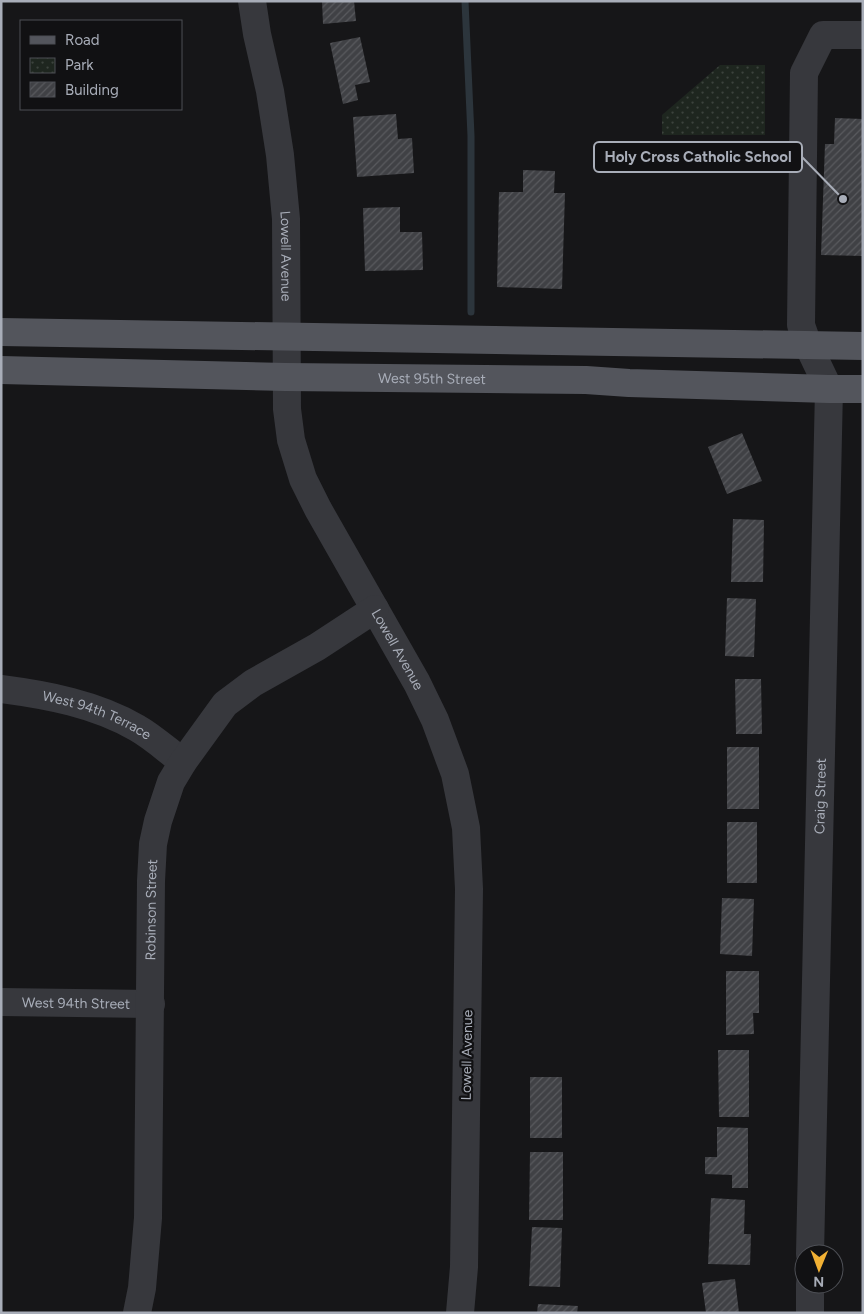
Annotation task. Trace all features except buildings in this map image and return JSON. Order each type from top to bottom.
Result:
[{"type":"main road","points":[[1,332],[863,346]]},
{"type":"main road","points":[[629,383],[630,343]]},
{"type":"main road","name":"West 95th Street","points":[[1,370],[286,377],[586,380],[629,383],[863,389]]},
{"type":"street","name":"Lowell Avenue","points":[[252,1],[257,34],[270,91],[280,155],[286,220],[286,409],[291,440],[303,479],[318,509],[417,683],[435,720],[455,774],[466,828],[469,889],[464,1267],[460,1313]]},
{"type":"street","name":"Craig Street","points":[[810,1244],[829,389],[801,325],[804,73],[823,35],[863,35]]},
{"type":"street","name":"Robinson Street","points":[[137,1313],[142,1288],[148,1218],[151,881],[158,821],[170,782],[225,704],[253,683],[317,646],[375,609]]},
{"type":"street","name":"West 94th Terrace","points":[[1,689],[38,694],[98,710],[136,728],[183,762]]},
{"type":"street","name":"West 94th Street","points":[[1,1002],[151,1004]]},
{"type":"street","points":[[810,1294],[810,1313]]},
{"type":"green space","points":[[720,65],[765,65],[765,135],[662,135],[662,115]]},
{"type":"waterway","points":[[465,1],[471,136],[471,312]]},
{"type":"place","name":"Holy Cross Catholic School","points":[[843,199]]}]
